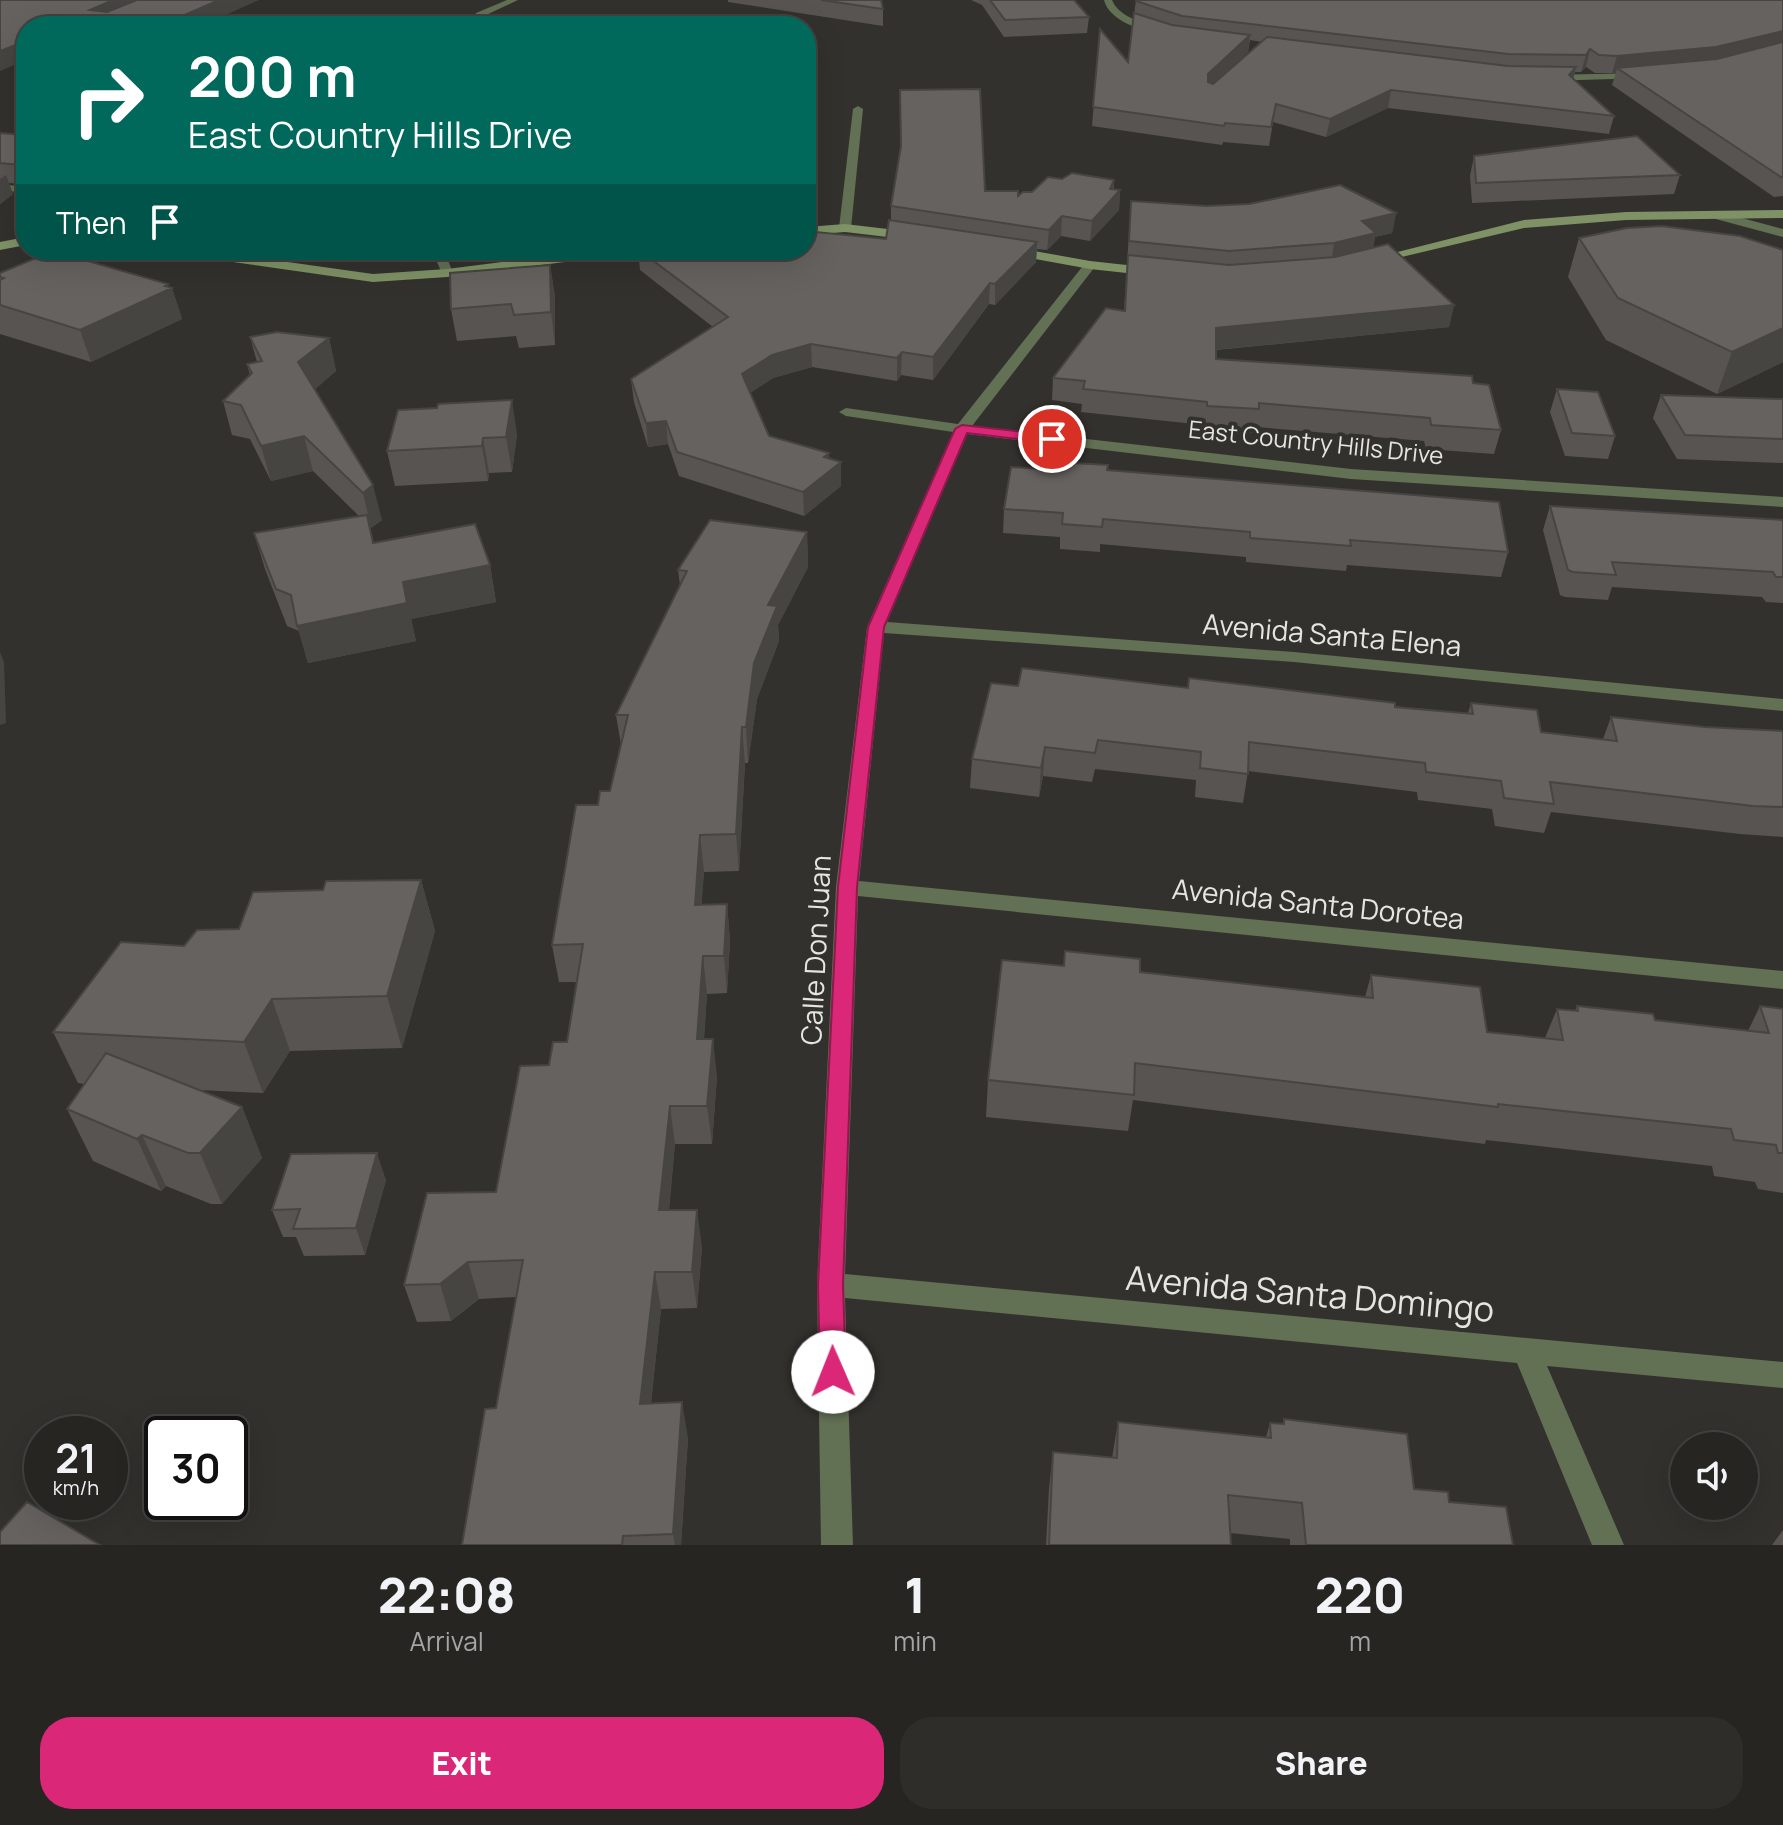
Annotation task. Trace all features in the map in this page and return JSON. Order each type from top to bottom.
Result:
[{"type":"street","points":[[479,16],[514,0]]},
{"type":"street","points":[[1108,0],[1110,7],[1134,24],[1164,33]]},
{"type":"street","points":[[1535,78],[1612,79],[1655,75]]},
{"type":"street","points":[[845,228],[858,109]]},
{"type":"street","points":[[1361,263],[1524,224],[1626,216],[1783,214]]},
{"type":"street","points":[[1716,215],[1783,233]]},
{"type":"street","points":[[816,230],[845,228],[923,237]]},
{"type":"street","points":[[999,248],[1090,265],[1165,273]]},
{"type":"street","points":[[247,260],[373,278],[447,273],[549,260]]},
{"type":"street","points":[[442,260],[447,273]]},
{"type":"street","name":"Calle Don Juan","points":[[837,1545],[831,1285],[847,887],[876,627],[962,429],[1090,265]]},
{"type":"street","name":"East Country Hills Drive","points":[[846,412],[962,429],[1351,474],[1783,502]]},
{"type":"street","name":"Avenida Santa Elena","points":[[876,627],[1294,657],[1783,705]]},
{"type":"street","name":"Avenida Santa Dorotea","points":[[847,887],[1783,980]]},
{"type":"street","name":"Avenida Santa Domingo","points":[[831,1285],[1783,1375]]},
{"type":"street","points":[[1526,1350],[1608,1545]]},
{"type":"building","points":[[0,0],[113,0],[90,10],[107,12],[137,0],[219,0],[182,16],[16,16],[16,45],[0,51]]},
{"type":"building","points":[[821,0],[881,0],[883,9]]},
{"type":"building","points":[[990,0],[1074,0],[1089,17],[1005,20]]},
{"type":"building","points":[[1136,0],[1783,0],[1783,31],[1716,47],[1617,56],[1599,55],[1590,49],[1586,55],[1508,54],[1182,16]]},
{"type":"building","points":[[1134,13],[1172,25],[1250,35],[1208,74],[1208,82],[1213,84],[1267,37],[1508,66],[1576,67],[1569,75],[1614,116],[1391,90],[1330,119],[1276,104],[1271,127],[1225,123],[1224,126],[1093,107],[1100,29],[1128,62]]},
{"type":"building","points":[[1783,42],[1783,177],[1617,68],[1717,59]]},
{"type":"building","points":[[980,89],[985,191],[1018,191],[1018,196],[1023,192],[1032,192],[1048,177],[1062,179],[1072,173],[1114,180],[1110,189],[1120,190],[1092,221],[1062,216],[1049,230],[891,206],[901,146],[900,90]]},
{"type":"building","points":[[0,133],[16,134],[16,165],[0,163]]},
{"type":"building","points":[[1637,136],[1680,175],[1476,183],[1474,156]]},
{"type":"building","points":[[1340,185],[1396,213],[1362,221],[1376,233],[1334,243],[1229,251],[1129,241],[1131,201],[1207,206],[1249,204]]},
{"type":"building","points":[[889,220],[1037,242],[995,284],[990,283],[933,357],[902,352],[897,358],[811,344],[772,355],[742,374],[769,436],[829,453],[824,457],[841,462],[803,492],[677,452],[666,421],[646,423],[631,379],[728,317],[652,260],[816,260],[816,232],[886,239]]},
{"type":"building","points":[[1662,226],[1740,236],[1783,250],[1783,328],[1732,352],[1618,298],[1579,238],[1627,228]]},
{"type":"building","points":[[1388,244],[1454,305],[1216,328],[1216,359],[1472,376],[1473,383],[1489,385],[1501,430],[1431,425],[1430,418],[1259,403],[1259,409],[1207,406],[1207,402],[1083,389],[1085,381],[1053,378],[1106,308],[1125,311],[1128,255],[1229,265],[1335,257]]},
{"type":"building","points":[[31,260],[84,260],[168,284],[165,286],[172,288],[80,330],[0,305],[0,280],[4,278],[0,277],[0,273]]},
{"type":"building","points":[[550,265],[551,312],[514,315],[511,304],[451,309],[450,273]]},
{"type":"building","points":[[277,332],[329,338],[298,362],[373,485],[363,493],[304,436],[261,446],[241,405],[223,401],[252,373],[247,364],[262,361],[250,337]]},
{"type":"building","points":[[1557,389],[1598,392],[1615,436],[1572,433]]},
{"type":"building","points":[[1661,395],[1783,399],[1783,439],[1685,435]]},
{"type":"building","points":[[512,400],[506,437],[483,438],[482,446],[387,451],[398,410],[437,408],[438,404]]},
{"type":"building","points":[[1054,462],[1108,465],[1107,470],[1499,502],[1508,552],[1350,540],[1351,546],[1250,538],[1250,532],[1103,519],[1102,527],[1062,524],[1063,513],[1004,509],[1011,467],[1053,470]]},
{"type":"building","points":[[1550,506],[1783,520],[1783,577],[1776,577],[1773,572],[1612,562],[1616,575],[1573,572],[1568,570]]},
{"type":"building","points":[[367,515],[373,543],[475,524],[490,565],[403,582],[407,603],[297,626],[291,595],[276,589],[254,533]]},
{"type":"building","points":[[710,520],[807,532],[768,605],[777,606],[754,663],[746,727],[742,727],[736,834],[700,835],[695,905],[727,904],[724,956],[703,956],[697,1039],[713,1039],[707,1106],[670,1106],[659,1210],[697,1210],[692,1272],[655,1272],[640,1404],[682,1402],[673,1534],[623,1536],[622,1545],[462,1545],[485,1409],[496,1408],[523,1260],[468,1262],[440,1284],[404,1285],[427,1193],[496,1192],[520,1066],[549,1065],[553,1042],[567,1042],[583,944],[552,945],[576,805],[598,805],[600,791],[610,791],[628,715],[616,715],[687,571],[678,570]]},
{"type":"building","points":[[1022,668],[1188,688],[1189,678],[1395,703],[1395,707],[1473,714],[1471,703],[1537,710],[1541,732],[1617,741],[1611,717],[1783,731],[1783,807],[1550,782],[1554,804],[1504,798],[1501,781],[1426,772],[1425,763],[1249,742],[1248,774],[1200,768],[1201,752],[1098,740],[1095,753],[1045,747],[1041,768],[972,759],[991,683],[1018,686]]},
{"type":"building","points":[[421,880],[387,996],[272,999],[244,1042],[53,1032],[121,942],[184,946],[197,930],[239,929],[253,892],[323,890],[326,881]]},
{"type":"building","points":[[1065,951],[1140,959],[1140,972],[1373,998],[1371,975],[1480,987],[1487,1032],[1563,1040],[1557,1009],[1578,1011],[1577,1006],[1653,1014],[1655,1020],[1769,1033],[1760,1006],[1783,1009],[1783,1153],[1778,1153],[1776,1145],[1734,1140],[1731,1129],[1498,1104],[1498,1107],[1135,1063],[1134,1095],[988,1080],[1002,960],[1064,966]]},
{"type":"building","points":[[106,1053],[242,1107],[200,1153],[188,1153],[142,1135],[137,1139],[67,1109]]},
{"type":"building","points":[[377,1153],[356,1228],[293,1229],[300,1209],[272,1210],[291,1154]]},
{"type":"building","points":[[1284,1419],[1407,1434],[1414,1489],[1448,1492],[1449,1502],[1506,1507],[1513,1545],[1306,1545],[1302,1503],[1228,1495],[1231,1545],[1049,1545],[1053,1452],[1117,1458],[1118,1422],[1271,1438],[1270,1423],[1284,1424]]},
{"type":"building","points":[[24,1505],[24,1520],[58,1520],[100,1545],[0,1545],[0,1532]]},
{"type":"route","points":[[833,1372],[831,1285],[847,887],[876,627],[962,429],[1052,439]]}]
